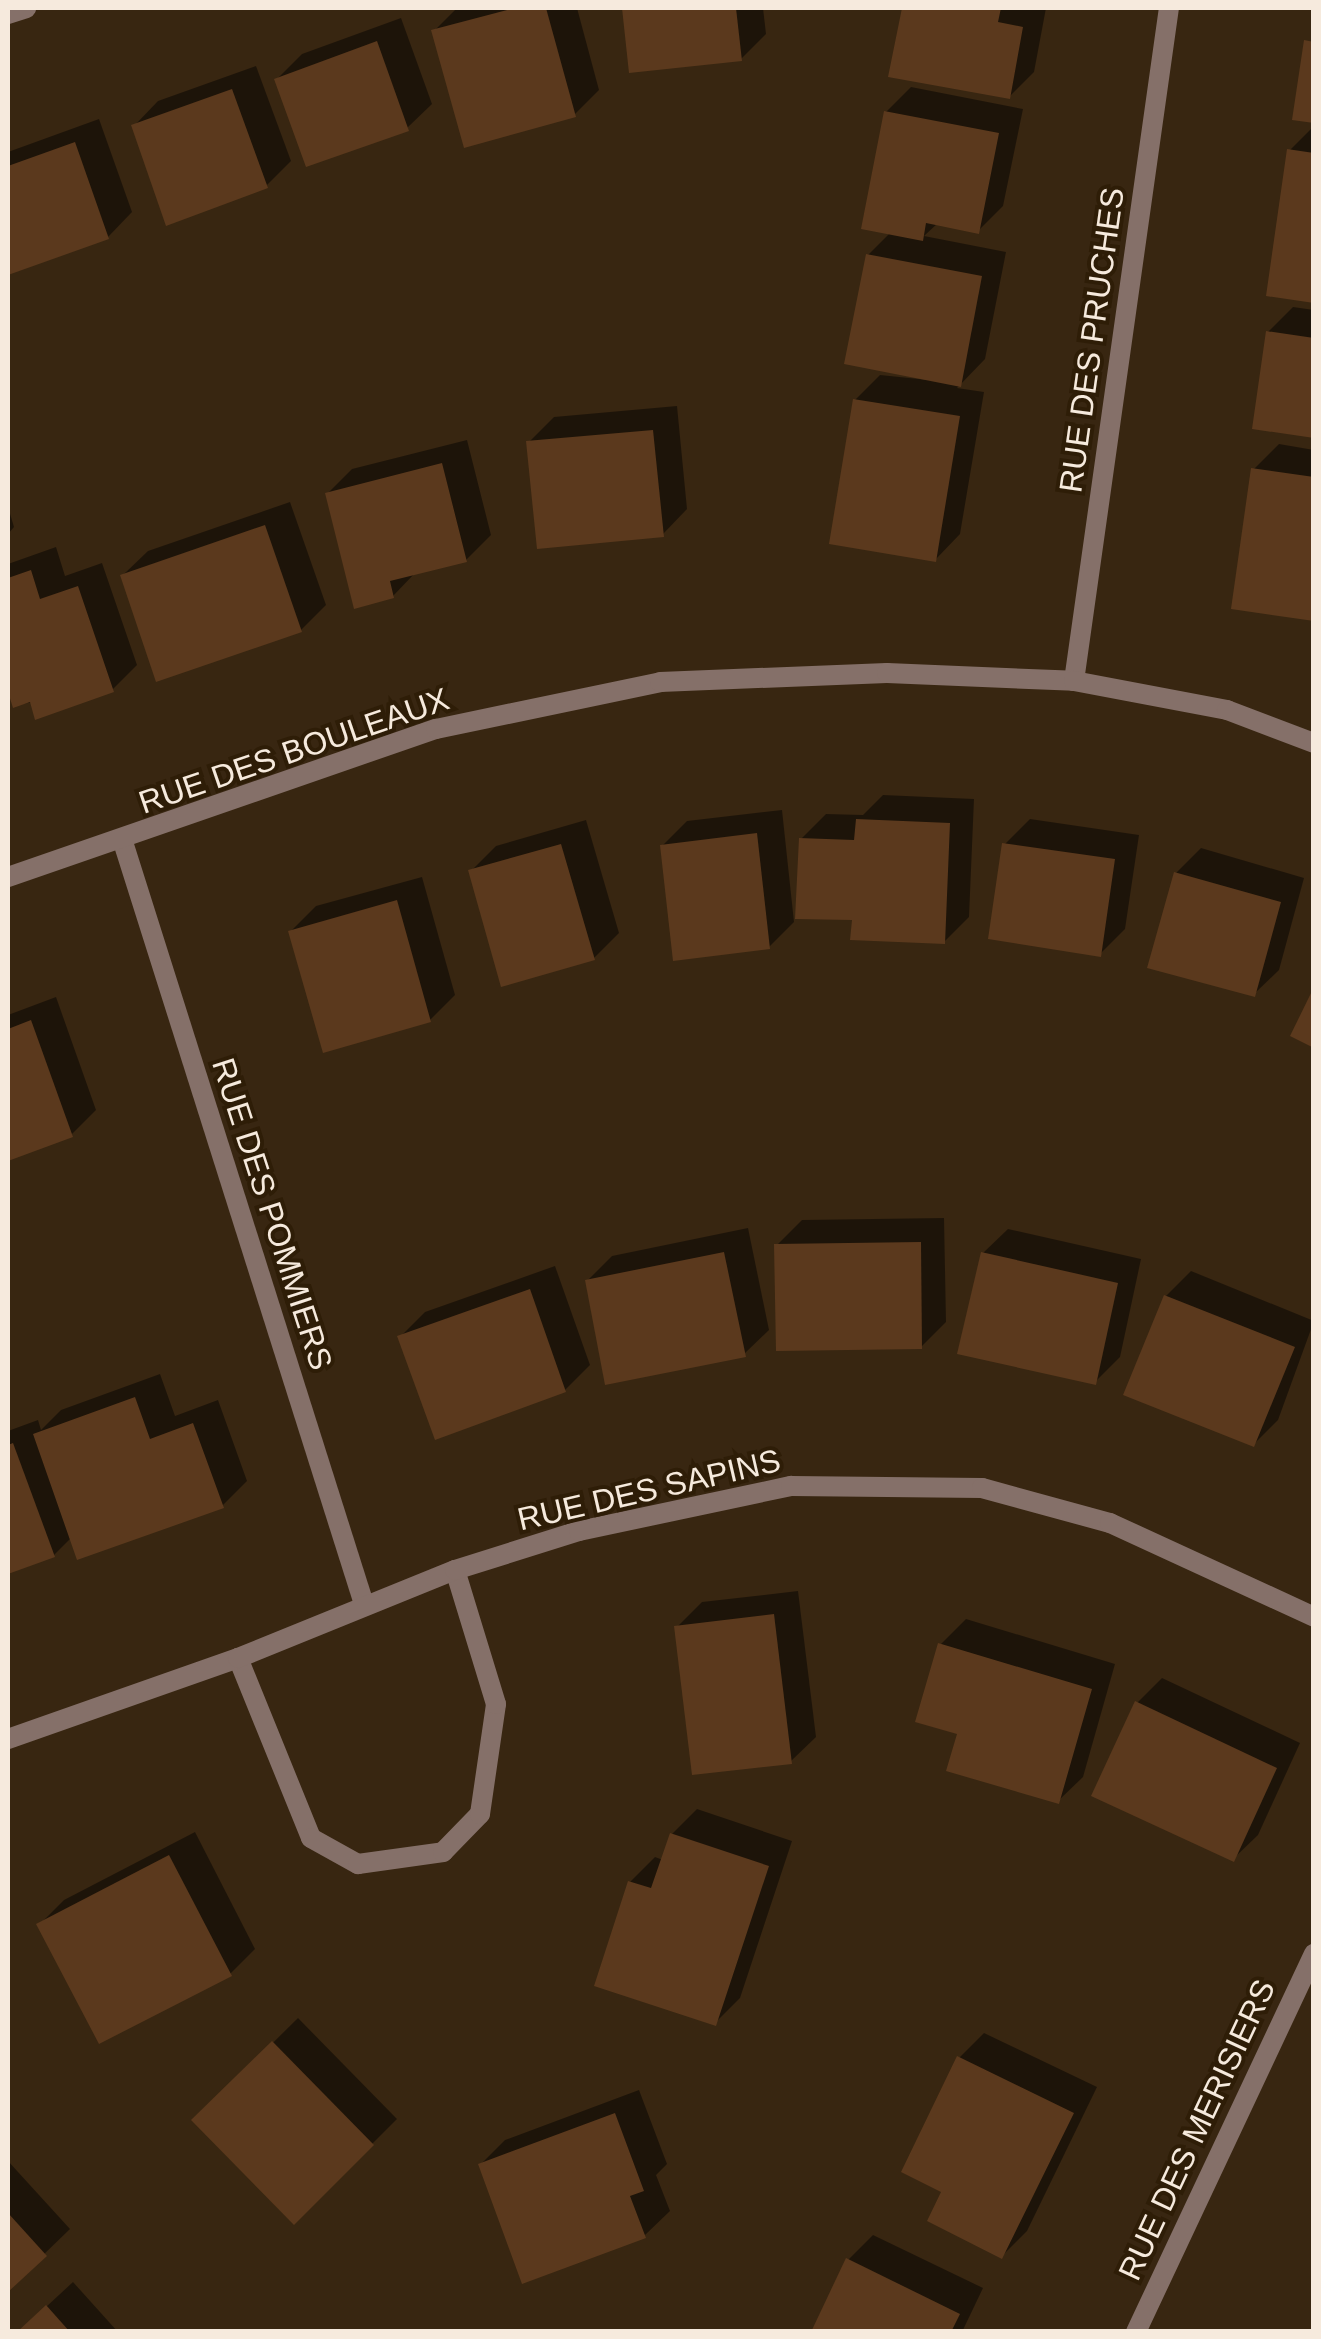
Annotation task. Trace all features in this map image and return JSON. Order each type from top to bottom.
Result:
[{"type":"street","points":[[8,14],[26,8]]},
{"type":"street","name":"RUE DES PRUCHES","points":[[1074,682],[1169,8]]},
{"type":"street","name":"RUE DES BOULEAUX","points":[[8,877],[123,842],[436,728],[660,682],[887,673],[1074,682],[1228,710],[1314,743]]},
{"type":"street","name":"RUE DES POMMIERS","points":[[123,842],[364,1604]]},
{"type":"street","name":"RUE DES SAPINS","points":[[8,1739],[238,1658],[456,1570],[579,1530],[791,1486],[982,1488],[1110,1523],[1314,1616]]},
{"type":"street","points":[[238,1658],[311,1838],[358,1864],[442,1852],[480,1814],[496,1704],[456,1570]]},
{"type":"street","name":"RUE DES MERISIERS","points":[[1136,2332],[1314,1954]]},
{"type":"building","points":[[515,8],[546,8],[576,117],[464,148],[431,30]]},
{"type":"building","points":[[622,8],[736,8],[742,61],[629,73]]},
{"type":"building","points":[[902,8],[1001,8],[998,22],[1023,27],[1010,99],[888,77]]},
{"type":"building","points":[[1304,40],[1314,42],[1314,123],[1292,120]]},
{"type":"building","points":[[377,41],[409,131],[306,167],[274,79]]},
{"type":"building","points":[[232,89],[268,188],[166,226],[131,125]]},
{"type":"building","points":[[884,111],[999,133],[979,234],[926,223],[923,241],[861,229]]},
{"type":"building","points":[[75,142],[109,239],[8,275],[8,166]]},
{"type":"building","points":[[1287,149],[1314,153],[1314,303],[1266,296]]},
{"type":"building","points":[[866,254],[982,276],[961,387],[844,364]]},
{"type":"building","points":[[1266,331],[1314,338],[1314,438],[1252,429]]},
{"type":"building","points":[[853,399],[960,416],[936,562],[829,544]]},
{"type":"building","points":[[653,430],[664,537],[537,549],[526,441]]},
{"type":"building","points":[[442,463],[467,562],[390,581],[394,598],[354,609],[325,493]]},
{"type":"building","points":[[1251,468],[1314,477],[1314,621],[1231,609]]},
{"type":"building","points":[[265,525],[302,632],[156,682],[120,575]]},
{"type":"building","points":[[31,570],[40,599],[78,586],[114,692],[35,720],[30,702],[13,708],[8,692],[8,578]]},
{"type":"building","points":[[856,819],[950,823],[945,944],[850,940],[852,920],[795,919],[799,838],[854,840]]},
{"type":"building","points":[[757,833],[770,949],[673,961],[660,845]]},
{"type":"building","points":[[1002,843],[1115,859],[1101,957],[988,939]]},
{"type":"building","points":[[561,844],[595,960],[501,987],[468,870]]},
{"type":"building","points":[[1174,872],[1281,902],[1255,997],[1147,968]]},
{"type":"building","points":[[397,900],[431,1022],[323,1053],[288,931]]},
{"type":"building","points":[[1314,987],[1314,1048],[1290,1036]]},
{"type":"building","points":[[31,1020],[73,1137],[8,1161],[8,1029]]},
{"type":"building","points":[[921,1242],[922,1349],[776,1351],[774,1244]]},
{"type":"building","points":[[724,1252],[746,1357],[605,1385],[585,1280]]},
{"type":"building","points":[[981,1252],[1118,1283],[1096,1385],[957,1354]]},
{"type":"building","points":[[530,1289],[566,1392],[435,1440],[397,1336]]},
{"type":"building","points":[[1164,1295],[1295,1347],[1254,1447],[1123,1395]]},
{"type":"building","points":[[135,1397],[150,1439],[193,1423],[224,1508],[77,1560],[33,1434]]},
{"type":"building","points":[[13,1443],[55,1557],[8,1574],[8,1445]]},
{"type":"building","points":[[774,1614],[792,1764],[692,1775],[674,1626]]},
{"type":"building","points":[[938,1643],[1092,1689],[1059,1804],[946,1771],[957,1734],[915,1722]]},
{"type":"building","points":[[1135,1701],[1277,1768],[1234,1862],[1091,1796]]},
{"type":"building","points":[[670,1833],[769,1866],[716,2026],[594,1986],[628,1881],[651,1888]]},
{"type":"building","points":[[169,1855],[232,1976],[99,2044],[36,1924]]},
{"type":"building","points":[[272,2041],[374,2145],[294,2225],[191,2120]]},
{"type":"building","points":[[957,2056],[1074,2113],[1002,2259],[927,2221],[941,2192],[901,2172]]},
{"type":"building","points":[[615,2113],[644,2191],[630,2196],[646,2238],[522,2284],[478,2164]]},
{"type":"building","points":[[8,2213],[47,2256],[8,2292]]},
{"type":"building","points":[[846,2258],[960,2314],[951,2332],[811,2332]]},
{"type":"building","points":[[46,2305],[70,2332],[17,2332]]}]
